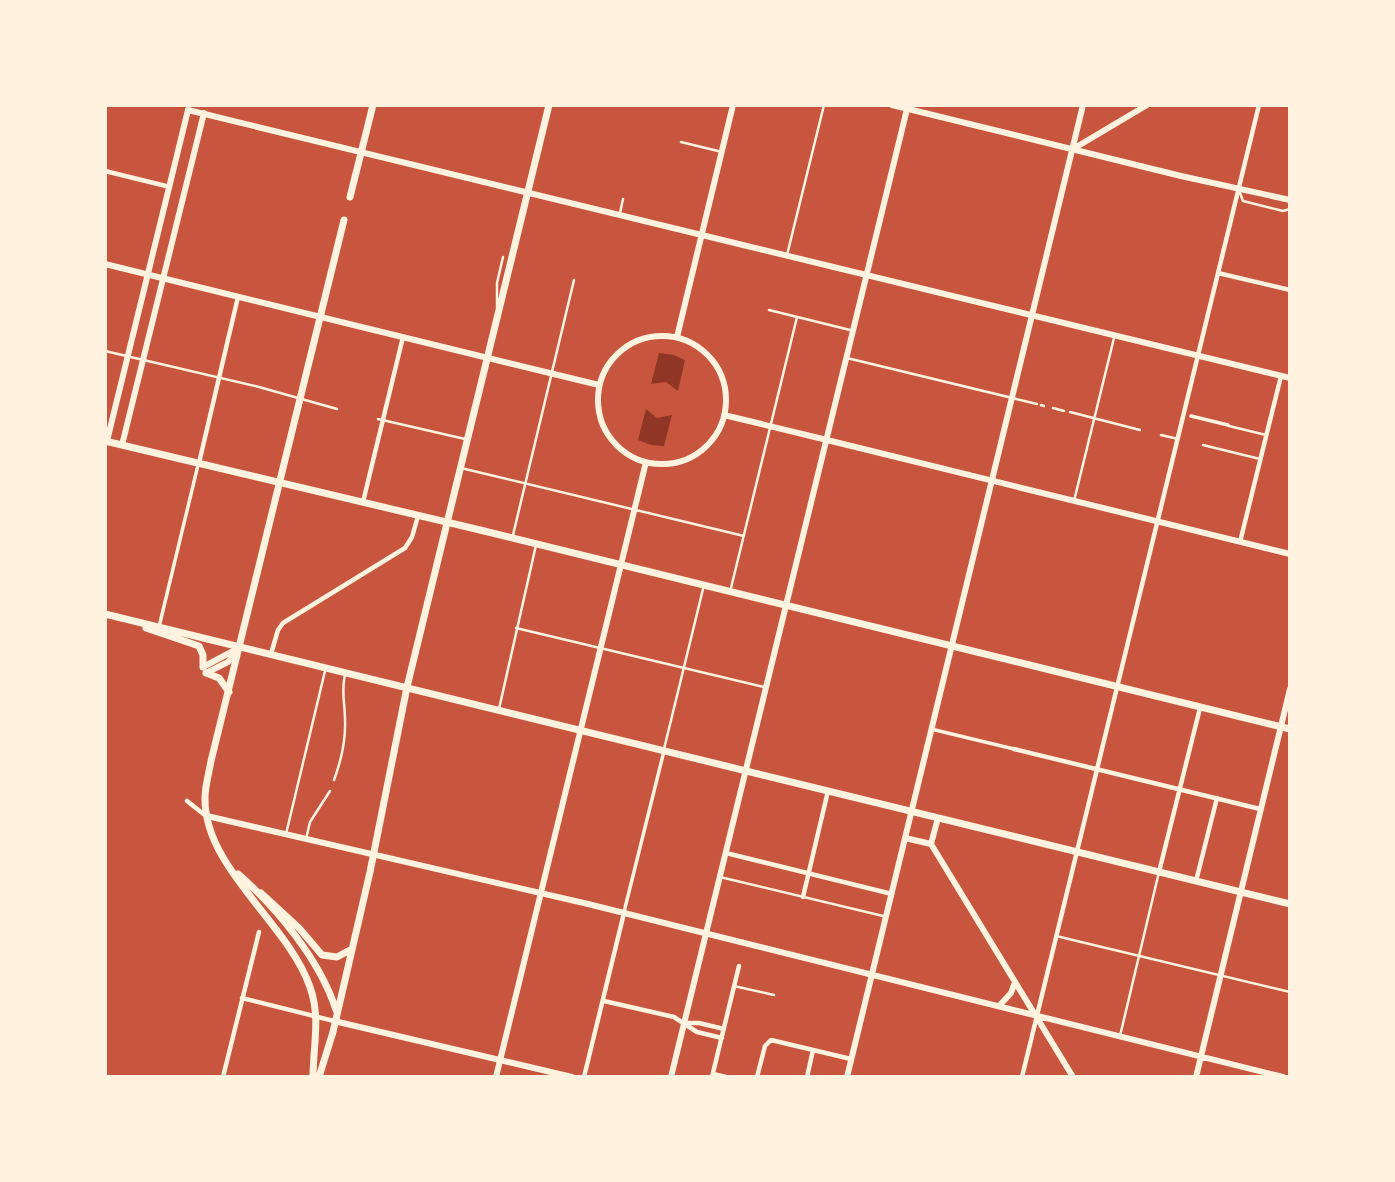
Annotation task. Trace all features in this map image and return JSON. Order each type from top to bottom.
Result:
[{"type":"main road","points":[[350,197],[373,105]]},
{"type":"main road","points":[[319,1077],[374,854],[407,687],[550,105]]},
{"type":"main road","points":[[677,337],[733,105]]},
{"type":"main road","points":[[892,105],[1290,200]]},
{"type":"main road","points":[[847,1077],[1083,105]]},
{"type":"main road","points":[[1072,149],[1147,105]]},
{"type":"main road","points":[[671,1077],[908,107]]},
{"type":"main road","points":[[1290,378],[188,110],[106,441],[448,522],[1290,729]]},
{"type":"main road","points":[[122,445],[204,113]]},
{"type":"main road","points":[[313,1077],[316,1017],[311,989],[299,961],[227,864],[212,834],[205,797],[344,220]]},
{"type":"main road","points":[[105,264],[599,384]]},
{"type":"main road","points":[[652,336],[677,337],[699,346],[714,361],[726,392],[724,415],[713,438],[694,455],[671,463],[646,462],[624,452],[606,433],[598,408],[599,384],[610,362],[629,344],[652,336]]},
{"type":"main road","points":[[724,415],[1290,554]]},
{"type":"main road","points":[[496,1077],[646,462]]},
{"type":"main road","points":[[105,614],[1290,904]]},
{"type":"main road","points":[[129,620],[198,646],[203,655],[205,670],[220,680],[229,692]]},
{"type":"main road","points":[[205,670],[228,662],[240,648]]},
{"type":"main road","points":[[1196,1077],[1290,689]]},
{"type":"main road","points":[[207,816],[624,913],[1283,1077]]},
{"type":"main road","points":[[931,844],[938,818]]},
{"type":"main road","points":[[905,838],[931,844],[1073,1077]]},
{"type":"main road","points":[[227,864],[275,905],[322,955],[337,957],[351,949]]},
{"type":"main road","points":[[258,891],[306,950],[332,999],[336,1010],[334,1021]]},
{"type":"main road","points":[[999,1006],[1012,993],[1015,982]]},
{"type":"main road","points":[[334,1021],[572,1077]]},
{"type":"street","points":[[1022,1077],[1259,105]]},
{"type":"street","points":[[105,171],[170,187]]},
{"type":"street","points":[[1218,273],[1290,290]]},
{"type":"street","points":[[159,627],[238,296]]},
{"type":"street","points":[[363,502],[380,420],[403,337]]},
{"type":"street","points":[[1240,542],[1281,376]]},
{"type":"street","points":[[1191,416],[1227,425]]},
{"type":"street","points":[[271,655],[278,630],[283,623],[405,548],[412,537],[418,515]]},
{"type":"street","points":[[1159,872],[1200,707]]},
{"type":"street","points":[[931,729],[1261,809]]},
{"type":"street","points":[[584,1077],[664,751]]},
{"type":"street","points":[[803,897],[828,791]]},
{"type":"street","points":[[1196,881],[1217,798]]},
{"type":"street","points":[[187,801],[207,816]]},
{"type":"street","points":[[726,853],[892,894]]},
{"type":"street","points":[[223,1077],[259,932]]},
{"type":"street","points":[[726,1077],[713,1075],[740,966]]},
{"type":"street","points":[[242,998],[334,1021]]},
{"type":"street","points":[[604,1001],[674,1017],[697,1032],[722,1038]]},
{"type":"street","points":[[684,1023],[699,1023],[724,1029]]},
{"type":"street","points":[[757,1077],[765,1046],[769,1041],[776,1040],[852,1059]]},
{"type":"street","points":[[807,1077],[813,1050]]},
{"type":"lane","points":[[787,256],[824,105]]},
{"type":"lane","points":[[681,142],[722,152]]},
{"type":"lane","points":[[1238,188],[1243,201],[1283,211],[1290,209]]},
{"type":"lane","points":[[619,215],[623,199]]},
{"type":"lane","points":[[498,314],[495,298],[503,257]]},
{"type":"lane","points":[[512,539],[574,280]]},
{"type":"lane","points":[[769,310],[853,331]]},
{"type":"lane","points":[[730,592],[797,317]]},
{"type":"lane","points":[[1074,501],[1115,335]]},
{"type":"lane","points":[[105,351],[219,377],[337,409]]},
{"type":"lane","points":[[847,358],[1041,405]]},
{"type":"lane","points":[[1053,408],[1064,411]]},
{"type":"lane","points":[[1070,412],[1140,429]]},
{"type":"lane","points":[[380,420],[468,440]]},
{"type":"lane","points":[[1227,425],[1266,435]]},
{"type":"lane","points":[[1161,435],[1178,439]]},
{"type":"lane","points":[[1203,445],[1260,459]]},
{"type":"lane","points":[[461,468],[744,536]]},
{"type":"lane","points":[[498,711],[536,545]]},
{"type":"lane","points":[[664,751],[704,585]]},
{"type":"lane","points":[[516,628],[766,688]]},
{"type":"lane","points":[[286,834],[325,668]]},
{"type":"lane","points":[[334,780],[344,744],[342,689],[345,672]]},
{"type":"lane","points":[[306,839],[310,822],[330,791]]},
{"type":"lane","points":[[1119,1037],[1159,872]]},
{"type":"lane","points":[[720,877],[886,917]]},
{"type":"lane","points":[[1056,936],[1290,992]]},
{"type":"lane","points":[[734,986],[774,995]]},
{"type":"shaded area","points":[[659,353],[685,360],[678,391],[666,382],[651,384]]},
{"type":"shaded area","points":[[646,409],[657,418],[672,415],[664,446],[638,440]]}]
